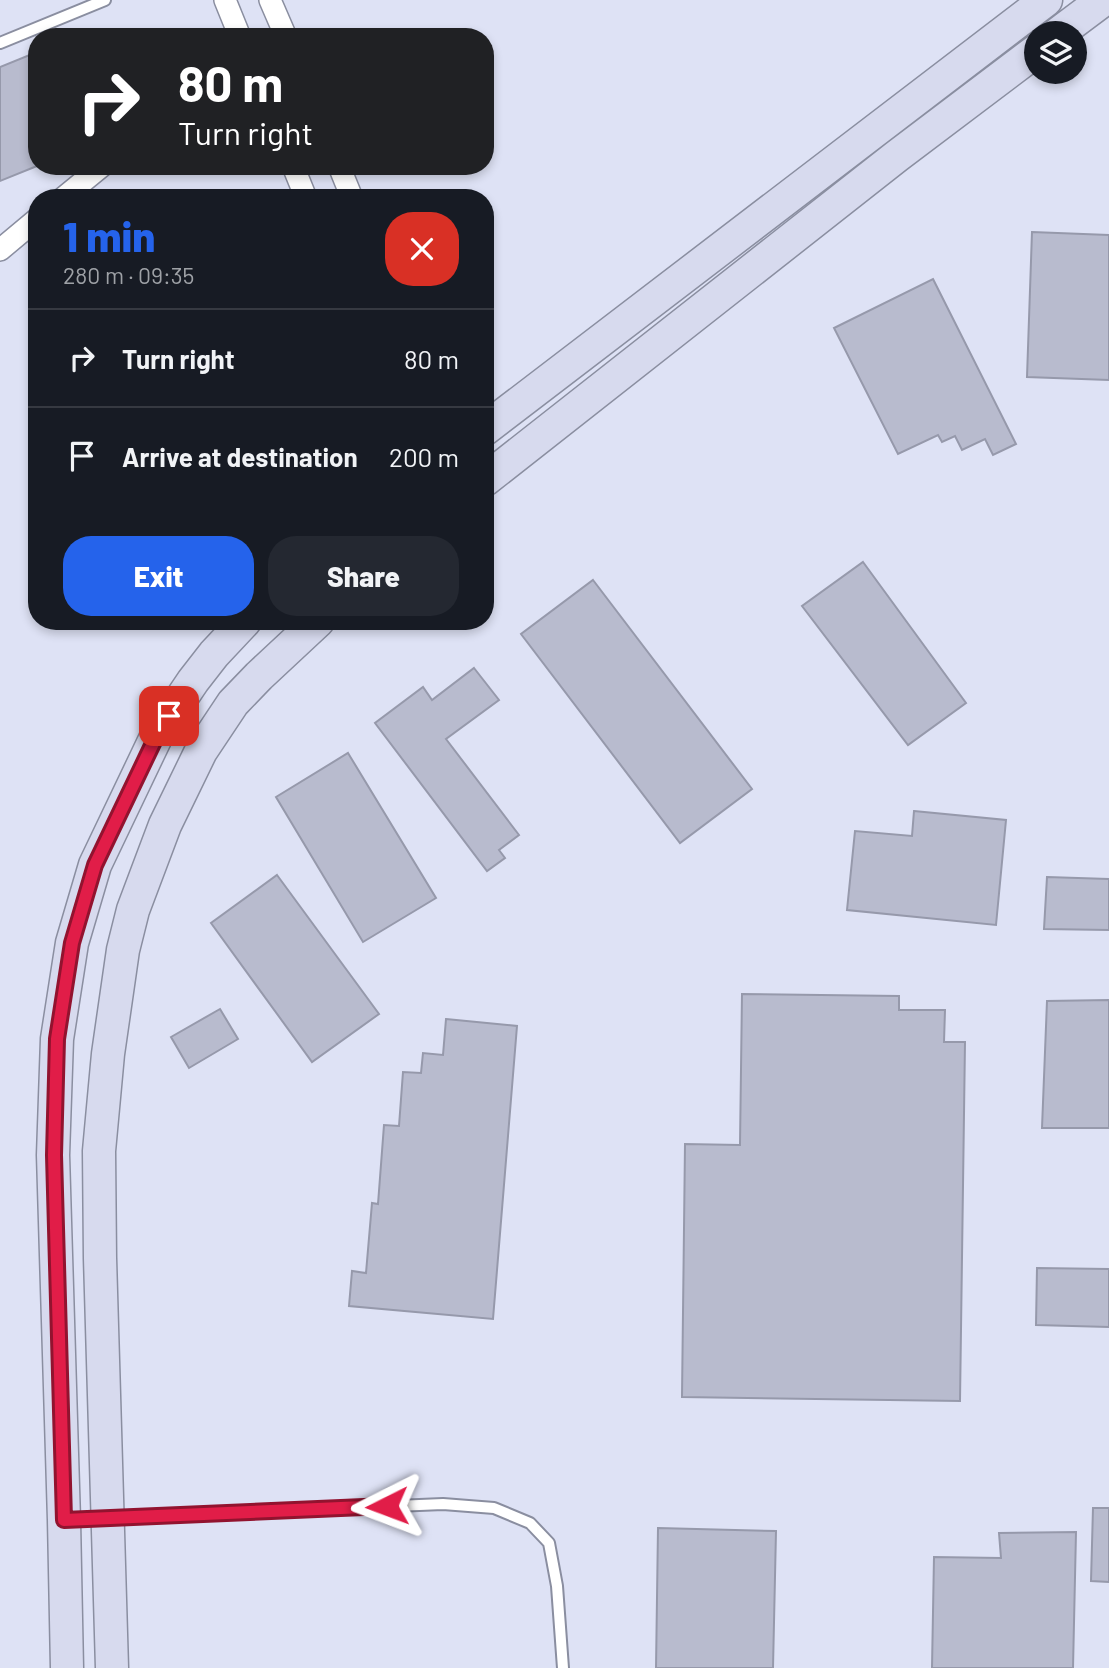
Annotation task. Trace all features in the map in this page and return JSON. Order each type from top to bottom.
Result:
[{"type":"street","points":[[225,0],[236,28]]},
{"type":"street","points":[[270,0],[282,28]]},
{"type":"street","points":[[494,422],[1046,0]]},
{"type":"street","points":[[1075,21],[1103,0]]},
{"type":"street","points":[[494,474],[897,156],[1024,60]]},
{"type":"street","points":[[74,189],[91,175]]},
{"type":"street","points":[[0,250],[28,227]]},
{"type":"street","points":[[67,1668],[54,1155],[57,1039],[72,943],[95,865],[158,733],[192,681],[237,630]]},
{"type":"street","points":[[113,1668],[99,1151],[108,1054],[123,950],[133,910],[165,825],[201,751],[233,703],[309,630]]},
{"type":"lane","points":[[37,28],[105,0]]},
{"type":"lane","points":[[0,43],[28,32]]},
{"type":"lane","points":[[64,1520],[443,1503],[494,1508],[530,1523],[549,1543],[557,1586],[563,1668]]},
{"type":"building","points":[[28,56],[28,170],[0,181],[0,67]]},
{"type":"building","points":[[1032,232],[1109,235],[1109,380],[1027,377]]},
{"type":"building","points":[[933,279],[1016,444],[993,455],[985,439],[962,450],[955,436],[942,442],[938,435],[898,454],[834,328]]},
{"type":"building","points":[[863,562],[966,703],[908,745],[802,606]]},
{"type":"building","points":[[593,580],[752,789],[680,843],[521,634]]},
{"type":"building","points":[[474,668],[499,700],[446,739],[519,835],[499,850],[505,858],[487,871],[375,723],[423,687],[432,700]]},
{"type":"building","points":[[348,753],[436,898],[363,942],[276,797]]},
{"type":"building","points":[[914,811],[1006,820],[996,925],[847,910],[855,831],[912,836]]},
{"type":"building","points":[[277,875],[379,1014],[312,1062],[211,923]]},
{"type":"building","points":[[1047,877],[1109,879],[1109,930],[1044,929]]},
{"type":"building","points":[[742,994],[899,996],[899,1010],[945,1010],[944,1042],[965,1042],[960,1401],[682,1397],[685,1144],[740,1145]]},
{"type":"building","points":[[1109,1000],[1109,1128],[1042,1128],[1047,1001]]},
{"type":"building","points":[[220,1009],[238,1039],[189,1068],[171,1037]]},
{"type":"building","points":[[446,1019],[517,1026],[493,1319],[349,1306],[352,1271],[366,1273],[372,1203],[378,1204],[384,1125],[399,1126],[403,1072],[421,1073],[423,1053],[443,1055]]},
{"type":"building","points":[[1037,1268],[1109,1269],[1109,1327],[1036,1325]]},
{"type":"building","points":[[1093,1508],[1109,1508],[1109,1582],[1091,1581]]},
{"type":"building","points":[[658,1528],[776,1531],[773,1668],[656,1668]]},
{"type":"building","points":[[1076,1532],[1073,1668],[932,1668],[934,1557],[1001,1558],[999,1533]]},
{"type":"route","points":[[169,716],[158,733],[95,865],[72,943],[57,1039],[54,1155],[64,1520],[387,1506]]}]
